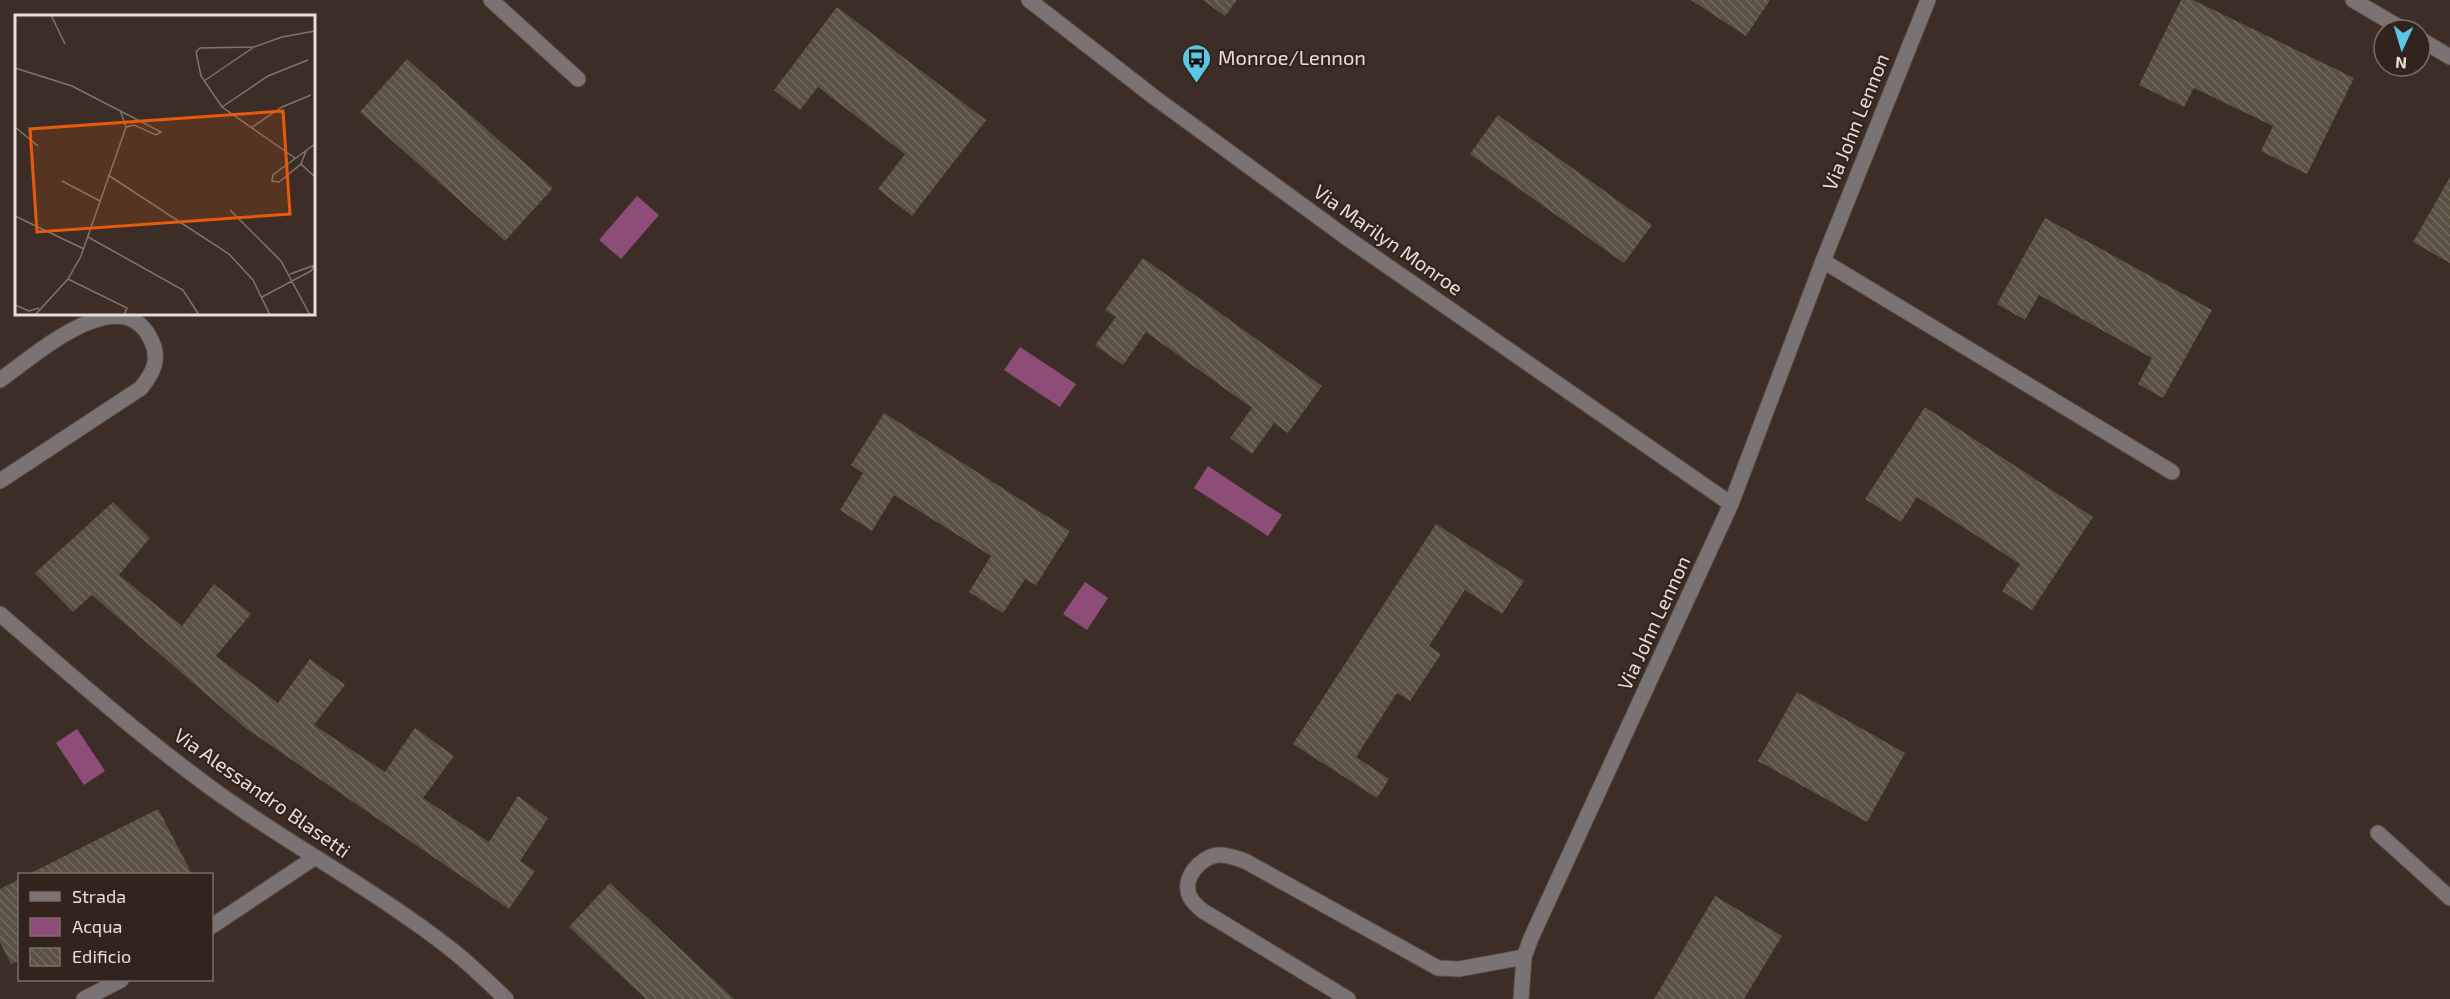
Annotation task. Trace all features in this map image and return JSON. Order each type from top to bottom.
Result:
[{"type":"street","points":[[491,0],[578,79]]},
{"type":"street","name":"Via Marilyn Monroe","points":[[1029,0],[1164,104],[1347,238],[1731,504]]},
{"type":"street","name":"Via John Lennon","points":[[1521,999],[1524,957],[1536,927],[1731,504],[1823,261],[1928,0]]},
{"type":"street","points":[[2353,0],[2384,18]]},
{"type":"street","points":[[2432,46],[2450,57]]},
{"type":"street","points":[[1823,261],[2172,472]]},
{"type":"street","points":[[0,380],[72,329],[101,317],[122,317],[140,324],[151,339],[156,355],[153,370],[141,388],[0,481]]},
{"type":"street","name":"Via Alessandro Blasetti","points":[[0,614],[141,734],[224,797],[411,920],[452,950],[506,999]]},
{"type":"street","points":[[2378,833],[2450,898]]},
{"type":"street","points":[[1348,999],[1203,911],[1190,898],[1188,885],[1194,869],[1204,860],[1219,855],[1245,861],[1438,968],[1459,969],[1524,957]]},
{"type":"street","points":[[213,925],[314,858]]},
{"type":"street","points":[[84,999],[119,981]]},
{"type":"water","points":[[637,196],[659,215],[621,259],[599,240]]},
{"type":"water","points":[[1020,347],[1076,384],[1060,407],[1004,370]]},
{"type":"water","points":[[1208,466],[1282,515],[1268,536],[1194,488]]},
{"type":"water","points":[[1085,582],[1108,598],[1087,630],[1063,614]]},
{"type":"water","points":[[77,729],[105,771],[84,785],[56,743]]},
{"type":"building","points":[[1203,0],[1237,0],[1225,16]]},
{"type":"building","points":[[1691,0],[1770,0],[1746,36]]},
{"type":"building","points":[[2181,0],[2193,0],[2354,78],[2307,174],[2261,151],[2273,126],[2194,88],[2184,107],[2139,85]]},
{"type":"building","points":[[837,7],[986,120],[912,216],[878,189],[905,154],[818,87],[800,110],[774,90]]},
{"type":"building","points":[[407,59],[553,188],[505,241],[360,112]]},
{"type":"building","points":[[1498,115],[1652,225],[1624,263],[1470,154]]},
{"type":"building","points":[[2450,177],[2450,263],[2413,242]]},
{"type":"building","points":[[2045,218],[2212,310],[2163,398],[2138,384],[2152,358],[2039,295],[2025,320],[1997,304]]},
{"type":"building","points":[[1143,258],[1322,386],[1288,433],[1274,423],[1252,454],[1230,438],[1252,408],[1146,332],[1123,365],[1095,345],[1116,317],[1105,310]]},
{"type":"building","points":[[1925,407],[2093,517],[2032,610],[2002,591],[2020,564],[1917,497],[1901,522],[1865,499]]},
{"type":"building","points":[[884,413],[1070,531],[1036,585],[1025,579],[1003,613],[969,592],[991,556],[894,495],[872,531],[840,510],[863,473],[851,465]]},
{"type":"building","points":[[113,502],[150,538],[119,575],[182,626],[214,584],[251,614],[216,656],[278,703],[310,659],[345,685],[314,725],[385,772],[415,728],[454,756],[423,798],[489,842],[518,796],[548,818],[520,861],[535,871],[509,909],[244,727],[92,595],[73,612],[35,573]]},
{"type":"building","points":[[1436,524],[1524,581],[1502,614],[1465,590],[1429,646],[1441,654],[1410,701],[1397,693],[1356,757],[1389,779],[1377,798],[1293,744]]},
{"type":"building","points":[[1797,692],[1905,753],[1867,822],[1758,761]]},
{"type":"building","points":[[158,809],[191,872],[188,873],[31,873]]},
{"type":"building","points":[[18,880],[18,961],[11,964],[0,942],[0,889]]},
{"type":"building","points":[[610,883],[734,999],[646,999],[569,927]]},
{"type":"building","points":[[1715,896],[1782,936],[1744,999],[1654,999]]},
{"type":"place","name":"Monroe/Lennon","points":[[1197,84]]}]
